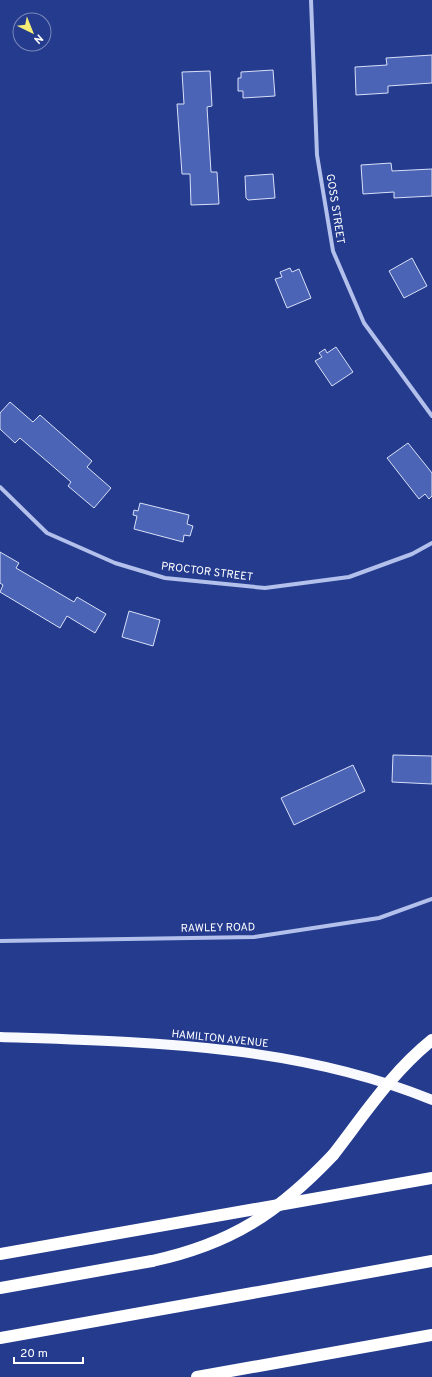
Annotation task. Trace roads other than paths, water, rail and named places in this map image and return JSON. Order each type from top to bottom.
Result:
[{"type":"highway","points":[[0,1288],[152,1261],[193,1251],[223,1240],[246,1228],[278,1207],[295,1193],[333,1155],[387,1084],[432,1040]]},
{"type":"highway","points":[[0,1254],[432,1178]]},
{"type":"highway","points":[[0,1338],[432,1261]]},
{"type":"highway","points":[[197,1377],[432,1335]]},
{"type":"main road","name":"HAMILTON AVENUE","points":[[0,1038],[168,1045],[236,1051],[305,1062],[387,1084],[432,1100]]},
{"type":"street","name":"GOSS STREET","points":[[311,0],[317,154],[333,251],[364,323],[432,416]]},
{"type":"street","name":"PROCTOR STREET","points":[[0,487],[47,533],[114,563],[165,578],[265,588],[349,578],[412,554],[432,543]]},
{"type":"street","name":"RAWLEY ROAD","points":[[0,940],[254,938],[379,918],[432,899]]}]
